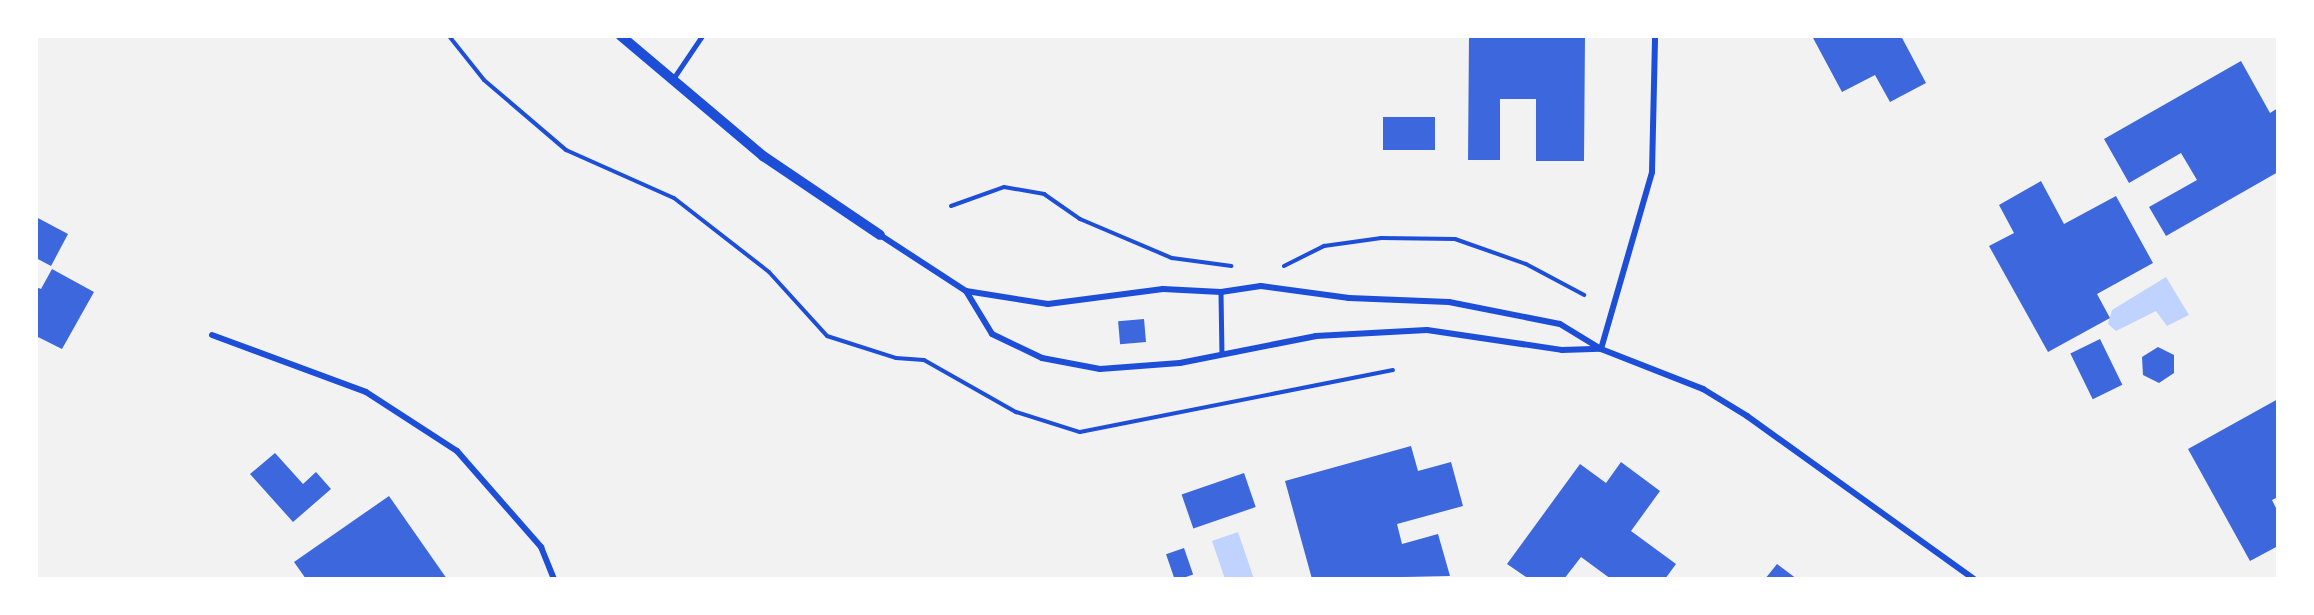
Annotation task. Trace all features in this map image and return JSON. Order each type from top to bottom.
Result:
[{"type":"street","points":[[621,36],[763,156],[966,291],[1048,304],[1163,289],[1221,292],[1261,286],[1349,298],[1449,302],[1560,324],[1601,349],[1693,385],[1747,416],[1974,579]]},
{"type":"street","points":[[1601,349],[1652,172],[1655,36]]},
{"type":"street","points":[[966,291],[992,334],[1042,358],[1100,369],[1141,368],[1316,336],[1427,330],[1562,350],[1601,349]]},
{"type":"street","points":[[212,335],[366,392],[457,451],[541,547],[554,579]]},
{"type":"lane","points":[[672,81],[702,36]]},
{"type":"lane","points":[[1221,292],[1222,353]]},
{"type":"path","points":[[449,36],[484,80],[566,150],[674,198],[769,272],[827,336],[896,358],[924,360],[1016,412],[1080,432],[1393,370]]},
{"type":"path","points":[[951,206],[1004,187],[1044,194],[1080,219],[1172,258],[1243,268]]},
{"type":"path","points":[[1273,267],[1324,246],[1380,238],[1455,239],[1526,264],[1584,295]]},
{"type":"water","points":[[2166,277],[2189,315],[2167,326],[2156,311],[2116,331],[2108,324],[2112,310]]},
{"type":"water","points":[[1238,532],[1254,579],[1225,579],[1212,541]]},
{"type":"building","points":[[1469,36],[1585,36],[1584,161],[1536,161],[1536,99],[1500,99],[1500,160],[1468,160]]},
{"type":"building","points":[[1812,36],[1901,36],[1926,83],[1890,102],[1875,75],[1842,92]]},
{"type":"building","points":[[2241,61],[2270,113],[2278,108],[2278,172],[2166,236],[2149,207],[2197,180],[2181,153],[2129,183],[2104,139]]},
{"type":"building","points":[[1383,117],[1435,117],[1435,150],[1383,150]]},
{"type":"building","points":[[2041,181],[2064,224],[2116,196],[2153,263],[2097,294],[2110,318],[2048,352],[1989,246],[2014,233],[1999,205]]},
{"type":"building","points":[[36,217],[68,234],[51,266],[36,258]]},
{"type":"building","points":[[52,269],[94,292],[62,349],[36,336],[36,287],[41,289]]},
{"type":"building","points":[[1144,319],[1146,342],[1120,344],[1118,321]]},
{"type":"building","points":[[2100,339],[2122,385],[2093,399],[2070,353]]},
{"type":"building","points":[[2158,347],[2174,355],[2174,373],[2159,383],[2143,375],[2142,357]]},
{"type":"building","points":[[2278,399],[2278,497],[2272,500],[2278,512],[2278,546],[2250,561],[2188,449]]},
{"type":"building","points":[[1411,446],[1418,471],[1451,462],[1463,506],[1397,524],[1402,544],[1438,534],[1450,576],[1312,579],[1285,481]]},
{"type":"building","points":[[275,453],[303,484],[316,472],[331,489],[293,522],[250,474]]},
{"type":"building","points":[[1621,462],[1660,491],[1631,531],[1676,564],[1665,579],[1611,579],[1581,557],[1564,579],[1529,579],[1507,564],[1580,464],[1606,483]]},
{"type":"building","points":[[1244,473],[1256,507],[1193,529],[1182,494]]},
{"type":"building","points":[[389,496],[447,579],[306,579],[294,562]]},
{"type":"building","points":[[1184,548],[1193,574],[1175,579],[1166,554]]},
{"type":"building","points":[[1777,564],[1797,579],[1765,579]]}]
